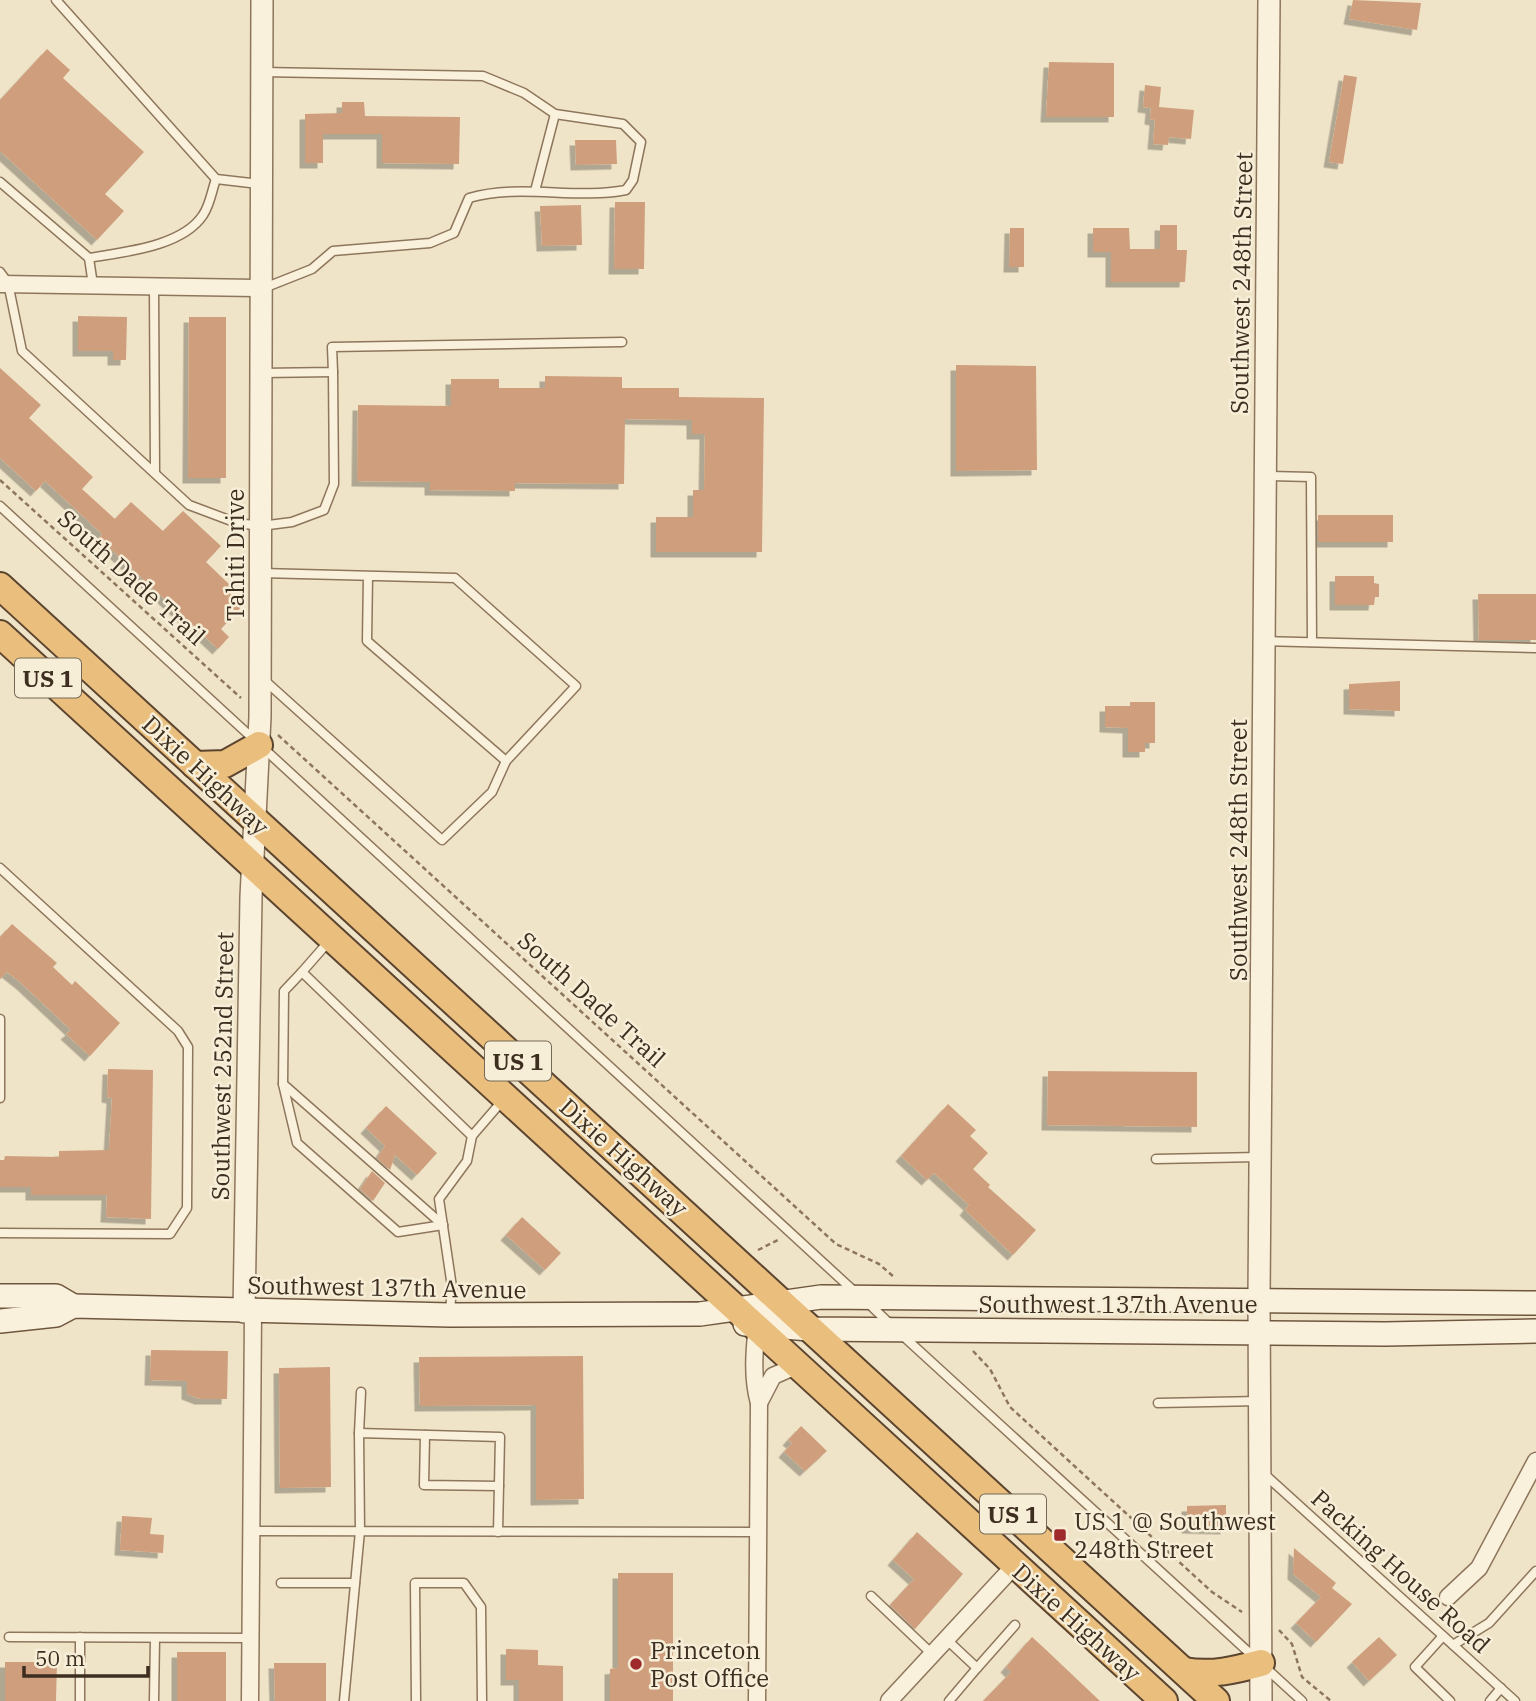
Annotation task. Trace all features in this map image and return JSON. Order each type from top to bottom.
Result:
[{"type":"highway","name":"Dixie Highway","points":[[0,586],[1216,1701]]},
{"type":"highway","name":"Dixie Highway","points":[[0,634],[1164,1701]]},
{"type":"highway","points":[[195,765],[225,764],[267,738]]},
{"type":"highway","points":[[506,1097],[529,1097],[541,1105],[636,1194],[689,1217]]},
{"type":"highway","points":[[1184,1671],[1203,1674],[1229,1672],[1261,1662]]},
{"type":"main road","name":"Southwest 137th Avenue","points":[[0,1296],[56,1296],[73,1306],[450,1315],[700,1314],[779,1300],[861,1297],[1536,1303]]},
{"type":"main road","name":"Southwest 137th Avenue","points":[[0,1321],[56,1315],[73,1306]]},
{"type":"main road","name":"Southwest 137th Avenue","points":[[700,1314],[757,1326],[809,1329],[1398,1334],[1536,1331]]},
{"type":"street","points":[[3,280],[93,285],[262,288],[262,0]]},
{"type":"street","name":"Southwest 248th Street","points":[[1261,1701],[1259,1299],[1269,0]]},
{"type":"street","name":"Tahiti Drive","points":[[256,821],[267,738],[261,677],[262,288]]},
{"type":"street","name":"Southwest 252nd Street","points":[[250,1701],[248,1312],[253,865],[256,821]]},
{"type":"street","points":[[757,1326],[757,1701]]},
{"type":"street","points":[[758,1403],[773,1376],[798,1365]]},
{"type":"street","points":[[1448,1597],[1479,1568],[1536,1461]]},
{"type":"street","points":[[889,1701],[1015,1565]]},
{"type":"lane","points":[[56,0],[216,179],[262,184]]},
{"type":"lane","points":[[262,72],[483,76],[524,93],[555,114],[623,124],[641,142],[638,162],[626,190],[606,194],[493,191],[469,198],[454,233],[430,243],[333,251],[312,269],[262,288]]},
{"type":"lane","points":[[534,191],[555,114]]},
{"type":"lane","points":[[89,258],[147,248],[183,232],[203,215],[216,179]]},
{"type":"lane","points":[[0,182],[89,258],[93,285]]},
{"type":"lane","points":[[3,280],[22,351],[189,505],[237,523],[261,526],[292,522],[324,509],[334,484],[332,347],[622,342]]},
{"type":"lane","points":[[153,286],[155,473]]},
{"type":"lane","points":[[262,373],[333,372]]},
{"type":"lane","points":[[1265,476],[1311,477],[1312,642]]},
{"type":"lane","points":[[0,506],[267,738],[895,1329],[1302,1701]]},
{"type":"lane","points":[[261,573],[455,578],[576,686],[506,761],[492,792],[442,840],[261,677]]},
{"type":"lane","points":[[368,576],[367,641],[506,761]]},
{"type":"lane","points":[[1265,641],[1536,648]]},
{"type":"lane","points":[[0,869],[178,1031],[188,1047],[189,1097],[187,1208],[170,1234],[0,1233]]},
{"type":"lane","points":[[332,938],[284,991],[283,1084],[297,1143],[398,1232],[443,1225]]},
{"type":"lane","points":[[302,972],[472,1136]]},
{"type":"lane","points":[[0,1019],[0,1098]]},
{"type":"lane","points":[[283,1084],[443,1225]]},
{"type":"lane","points":[[450,1315],[452,1284],[439,1199],[467,1161],[472,1136],[506,1097]]},
{"type":"lane","points":[[1156,1159],[1262,1157]]},
{"type":"lane","points":[[344,1701],[360,1531],[361,1392]]},
{"type":"lane","points":[[1158,1403],[1260,1401]]},
{"type":"lane","points":[[359,1433],[500,1437],[498,1532]]},
{"type":"lane","points":[[425,1435],[424,1485],[499,1486]]},
{"type":"lane","name":"Packing House Road","points":[[1260,1470],[1515,1701]]},
{"type":"lane","points":[[250,1531],[757,1532]]},
{"type":"lane","points":[[1453,1645],[1489,1623],[1536,1571]]},
{"type":"lane","points":[[281,1583],[355,1583]]},
{"type":"lane","points":[[416,1701],[415,1583],[464,1583],[481,1607],[482,1701]]},
{"type":"lane","points":[[871,1596],[931,1653]]},
{"type":"lane","points":[[949,1701],[1016,1625]]},
{"type":"lane","points":[[1443,1636],[1416,1667],[1450,1701]]},
{"type":"lane","points":[[9,1637],[250,1638]]},
{"type":"lane","points":[[80,1637],[80,1701]]},
{"type":"lane","points":[[154,1701],[155,1638]]},
{"type":"lane","points":[[945,1638],[977,1668]]},
{"type":"lane","points":[[1490,1701],[1502,1688]]},
{"type":"path","name":"South Dade Trail","points":[[0,480],[242,698]]},
{"type":"path","name":"South Dade Trail","points":[[267,738],[836,1244],[879,1264],[900,1284]]},
{"type":"path","points":[[796,1223],[804,1214]]},
{"type":"path","points":[[752,1251],[782,1239]]},
{"type":"path","points":[[969,1347],[990,1369],[1010,1407],[1205,1586],[1236,1609]]},
{"type":"path","points":[[1280,1630],[1292,1644],[1302,1677],[1331,1701]]},
{"type":"building","points":[[1353,0],[1421,3],[1417,30],[1349,19]]},
{"type":"building","points":[[47,49],[70,70],[63,78],[144,152],[105,194],[124,211],[97,240],[0,151],[0,100]]},
{"type":"building","points":[[1049,62],[1114,63],[1114,117],[1046,117]]},
{"type":"building","points":[[1344,75],[1357,77],[1343,164],[1329,162]]},
{"type":"building","points":[[1145,85],[1161,87],[1159,107],[1194,110],[1191,139],[1169,137],[1168,145],[1153,144],[1155,120],[1150,119],[1151,108],[1143,107]]},
{"type":"building","points":[[342,102],[364,102],[365,116],[460,117],[459,164],[382,163],[382,134],[323,134],[323,163],[305,163],[305,114],[342,113]]},
{"type":"building","points":[[575,140],[616,140],[617,164],[576,165]]},
{"type":"building","points":[[615,202],[645,202],[644,269],[614,269]]},
{"type":"building","points":[[581,205],[582,245],[542,246],[540,206]]},
{"type":"building","points":[[1160,225],[1177,225],[1177,250],[1187,250],[1185,282],[1111,282],[1111,252],[1093,252],[1093,228],[1129,228],[1130,249],[1160,249]]},
{"type":"building","points":[[1010,228],[1024,228],[1024,267],[1009,267]]},
{"type":"building","points":[[78,316],[127,317],[126,360],[113,360],[113,351],[78,351]]},
{"type":"building","points":[[189,317],[226,317],[226,478],[188,478]]},
{"type":"building","points":[[956,365],[1036,366],[1037,470],[956,471]]},
{"type":"building","points":[[0,368],[41,405],[29,418],[93,477],[82,489],[115,519],[131,502],[163,531],[183,511],[221,546],[206,562],[231,586],[226,590],[243,605],[221,629],[229,637],[218,649],[99,538],[102,534],[45,481],[36,491],[0,458]]},
{"type":"building","points":[[545,376],[622,377],[622,388],[679,388],[679,397],[764,398],[762,552],[656,552],[656,517],[693,517],[693,490],[704,490],[705,434],[692,434],[692,420],[625,419],[624,484],[515,483],[515,491],[430,490],[430,482],[357,481],[358,405],[451,406],[451,379],[499,379],[499,388],[545,388]]},
{"type":"building","points":[[1318,515],[1393,515],[1393,542],[1318,542]]},
{"type":"building","points":[[1335,576],[1374,576],[1374,583],[1379,584],[1379,597],[1375,597],[1374,605],[1335,605]]},
{"type":"building","points":[[1478,594],[1536,594],[1536,640],[1479,640]]},
{"type":"building","points":[[1400,681],[1400,711],[1349,709],[1349,684]]},
{"type":"building","points":[[1130,702],[1155,702],[1155,743],[1145,743],[1145,752],[1128,752],[1128,728],[1105,727],[1105,706],[1130,706]]},
{"type":"building","points":[[12,924],[57,963],[53,967],[72,985],[75,981],[120,1023],[90,1056],[66,1034],[71,1030],[21,983],[7,972],[0,979],[0,937]]},
{"type":"building","points":[[108,1069],[153,1070],[151,1219],[106,1217],[107,1195],[31,1195],[31,1187],[0,1187],[0,1160],[4,1160],[5,1156],[59,1157],[59,1151],[109,1150],[112,1098],[107,1097]]},
{"type":"building","points":[[1048,1071],[1197,1072],[1197,1127],[1047,1125]]},
{"type":"building","points":[[948,1104],[976,1130],[970,1136],[988,1153],[973,1169],[990,1185],[988,1187],[1036,1230],[1013,1255],[965,1210],[969,1205],[934,1173],[927,1180],[901,1156]]},
{"type":"building","points":[[386,1106],[437,1153],[417,1175],[395,1155],[390,1170],[377,1158],[385,1146],[366,1128]]},
{"type":"building","points":[[372,1171],[385,1183],[373,1201],[360,1189]]},
{"type":"building","points":[[522,1217],[561,1253],[545,1270],[506,1235]]},
{"type":"building","points":[[151,1350],[228,1351],[227,1399],[200,1399],[187,1394],[187,1381],[150,1380]]},
{"type":"building","points":[[583,1356],[584,1499],[536,1500],[536,1405],[420,1406],[419,1357]]},
{"type":"building","points":[[330,1367],[331,1487],[280,1488],[279,1368]]},
{"type":"building","points":[[801,1426],[827,1451],[805,1471],[784,1452],[792,1443],[788,1440]]},
{"type":"building","points":[[1226,1505],[1226,1529],[1187,1528],[1187,1506]]},
{"type":"building","points":[[122,1516],[152,1518],[150,1534],[164,1535],[163,1553],[120,1550]]},
{"type":"building","points":[[917,1532],[963,1574],[915,1629],[890,1605],[914,1579],[893,1560]]},
{"type":"building","points":[[1294,1548],[1336,1583],[1332,1588],[1352,1604],[1316,1642],[1296,1623],[1321,1597],[1293,1574]]},
{"type":"building","points":[[618,1573],[673,1573],[673,1701],[610,1701],[610,1669],[618,1668]]},
{"type":"building","points":[[1032,1637],[1100,1701],[983,1701],[1011,1672],[1006,1667]]},
{"type":"building","points":[[1379,1637],[1397,1655],[1369,1681],[1352,1662]]},
{"type":"building","points":[[506,1649],[538,1650],[538,1665],[563,1666],[563,1701],[519,1701],[519,1680],[506,1680]]},
{"type":"building","points":[[177,1652],[226,1652],[226,1701],[177,1701]]},
{"type":"building","points":[[5,1662],[57,1662],[56,1701],[5,1701]]},
{"type":"building","points":[[274,1663],[326,1663],[326,1701],[275,1701]]},
{"type":"place","name":"US 1 @ Southwest 248th Street","points":[[1060,1535]]},
{"type":"place","name":"Princeton Post Office","points":[[636,1664]]}]
